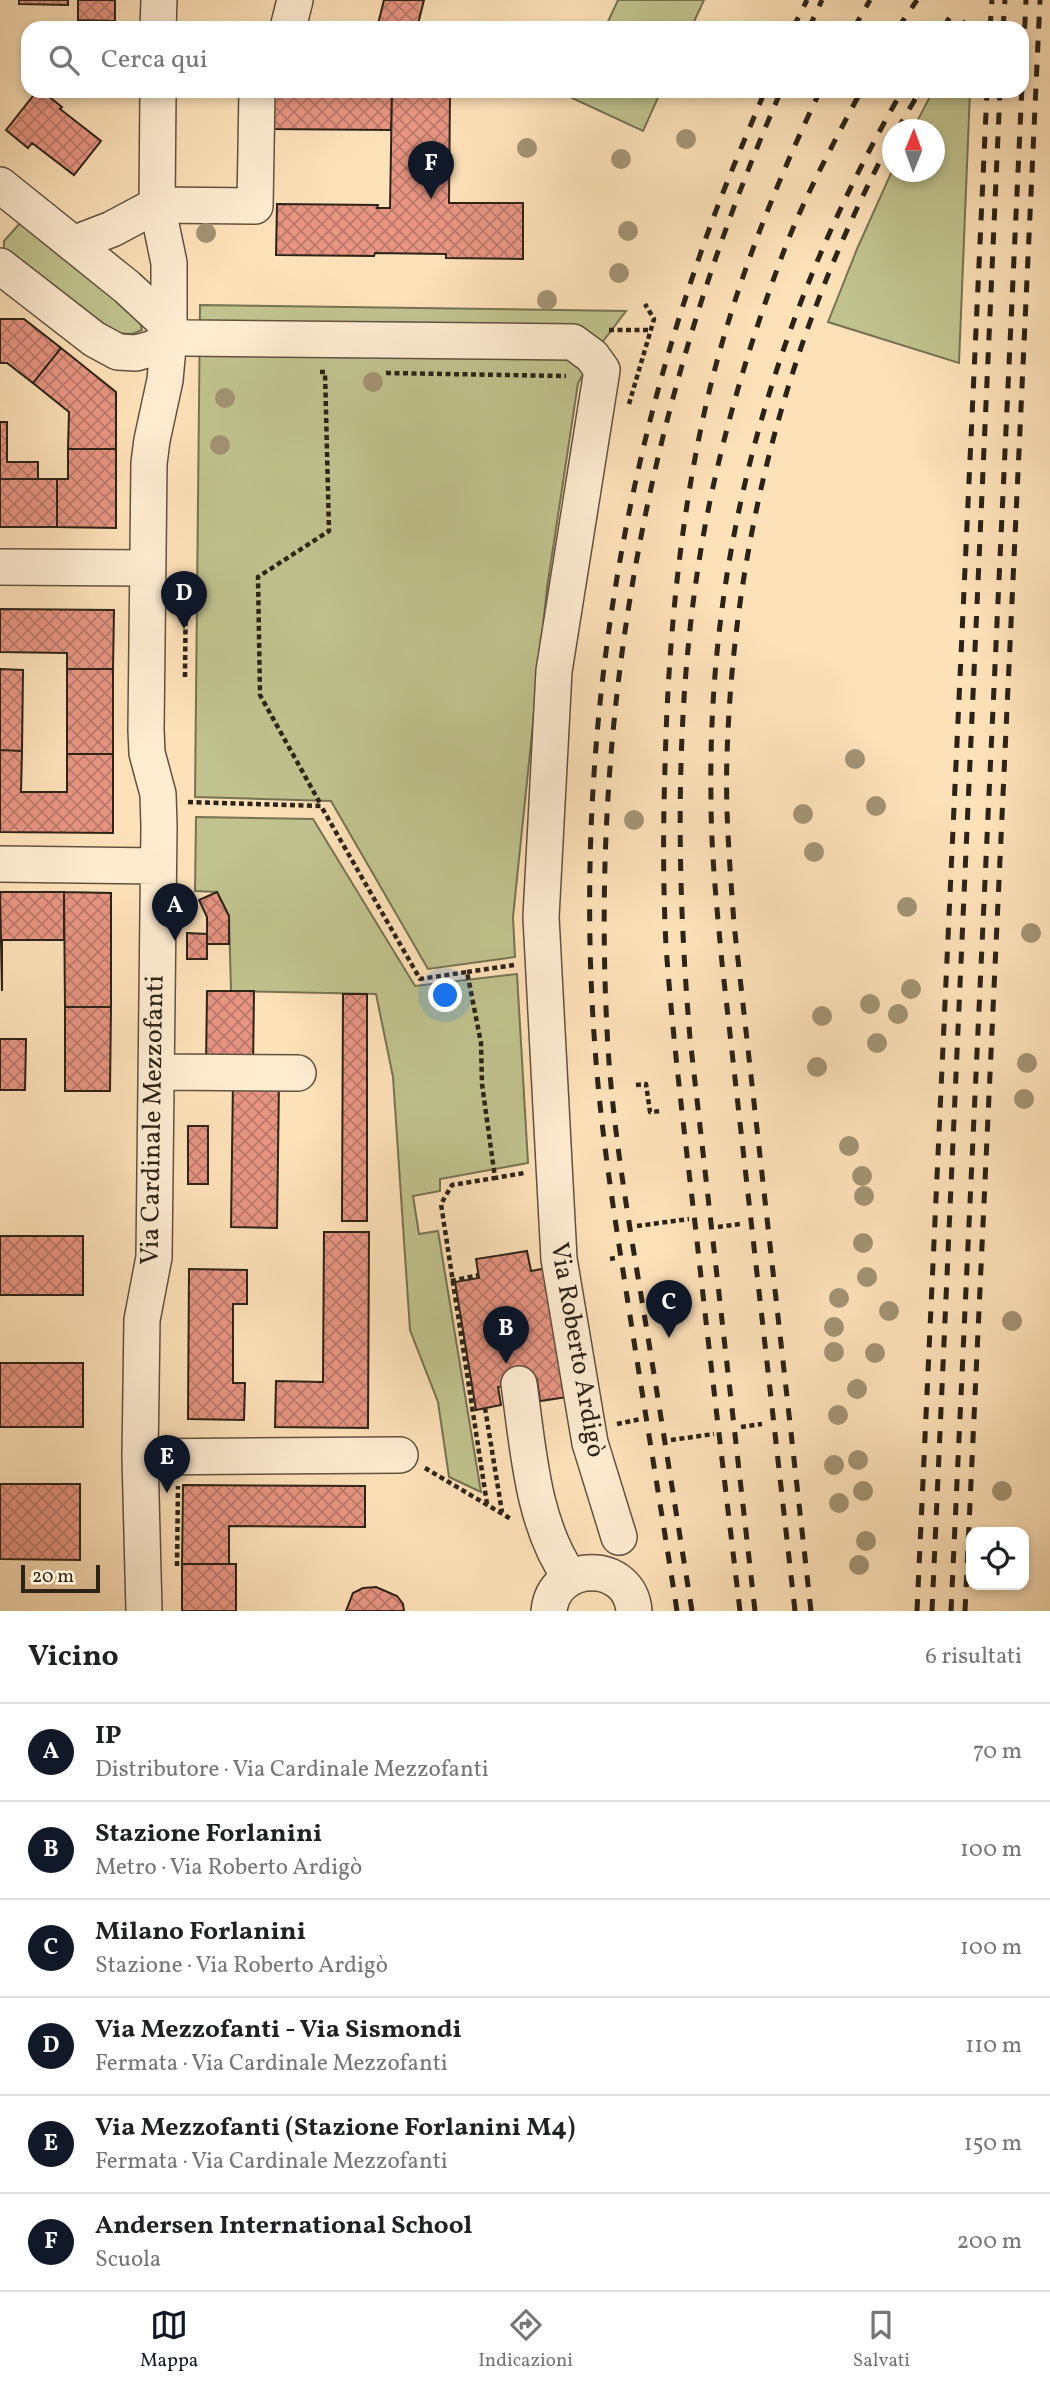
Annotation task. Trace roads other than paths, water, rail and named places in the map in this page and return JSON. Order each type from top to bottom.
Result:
[{"type":"street","points":[[158,21],[159,0]]},
{"type":"street","points":[[290,21],[295,0]]},
{"type":"street","name":"Via Cardinale Mezzofanti","points":[[144,1611],[140,1457],[142,1320],[154,1257],[158,905],[158,794],[146,741],[149,452],[175,334],[169,263],[158,205],[158,98]]},
{"type":"street","points":[[73,244],[112,229],[158,205],[255,206],[257,98]]},
{"type":"street","points":[[0,266],[94,339],[118,352],[136,353],[154,348],[175,334],[127,288],[73,244],[6,199]]},
{"type":"street","name":"Via Roberto Ardigò","points":[[175,334],[573,342],[592,356],[602,370],[585,466],[554,685],[541,917],[545,1166],[590,1443],[619,1537],[628,1597]]},
{"type":"street","points":[[0,567],[148,568]]},
{"type":"street","points":[[0,864],[158,866]]},
{"type":"street","points":[[156,1072],[298,1073]]},
{"type":"street","points":[[519,1384],[543,1522],[555,1553],[577,1575]]},
{"type":"street","points":[[140,1457],[400,1455]]},
{"type":"street","points":[[548,1611],[556,1590],[605,1556],[619,1537]]},
{"type":"street","name":"Via Roberto Ardigò","points":[[577,1575],[605,1573],[628,1597]]},
{"type":"railway","points":[[796,21],[807,0]]},
{"type":"railway","points":[[812,21],[822,0]]},
{"type":"railway","points":[[858,21],[870,0]]},
{"type":"railway","points":[[903,21],[917,0]]},
{"type":"railway","points":[[990,21],[992,0]]},
{"type":"railway","points":[[1004,21],[1005,0]]},
{"type":"railway","points":[[1025,21],[1026,0]]},
{"type":"railway","points":[[965,1611],[1040,0]]},
{"type":"railway","points":[[947,21],[953,12]]},
{"type":"railway","points":[[677,1611],[605,1144],[595,1048],[590,948],[590,848],[596,748],[607,648],[622,548],[643,450],[668,353],[699,258],[762,98]]},
{"type":"railway","points":[[692,1611],[614,1116],[608,1048],[604,924],[608,801],[619,680],[637,559],[662,440],[695,323],[734,206],[778,98]]},
{"type":"railway","points":[[740,1611],[666,946],[664,834],[669,676],[682,540],[697,450],[716,364],[754,245],[785,167],[817,98]]},
{"type":"railway","points":[[755,1611],[690,1038],[680,836],[684,701],[698,567],[717,469],[743,373],[793,228],[857,98]]},
{"type":"railway","points":[[795,1611],[718,922],[711,819],[713,705],[722,612],[737,521],[758,432],[786,344],[819,258],[858,173],[898,98]]},
{"type":"railway","points":[[903,119],[916,98]]},
{"type":"railway","points":[[917,1611],[987,98]]},
{"type":"railway","points":[[932,1611],[1000,98]]},
{"type":"railway","points":[[951,1611],[1021,98]]},
{"type":"railway","points":[[811,1611],[734,924],[727,818],[727,755],[741,594],[755,515],[774,437],[797,360],[824,285],[882,158]]},
{"type":"place","name":"Andersen International School","points":[[431,199]]},
{"type":"place","name":"Via Mezzofanti - Via Sismondi","points":[[184,629]]},
{"type":"place","name":"IP","points":[[175,941]]},
{"type":"place","name":"Milano Forlanini","points":[[669,1338]]},
{"type":"place","name":"Stazione Forlanini","points":[[506,1364]]},
{"type":"place","name":"Via Mezzofanti (Stazione Forlanini M4)","points":[[167,1493]]}]
